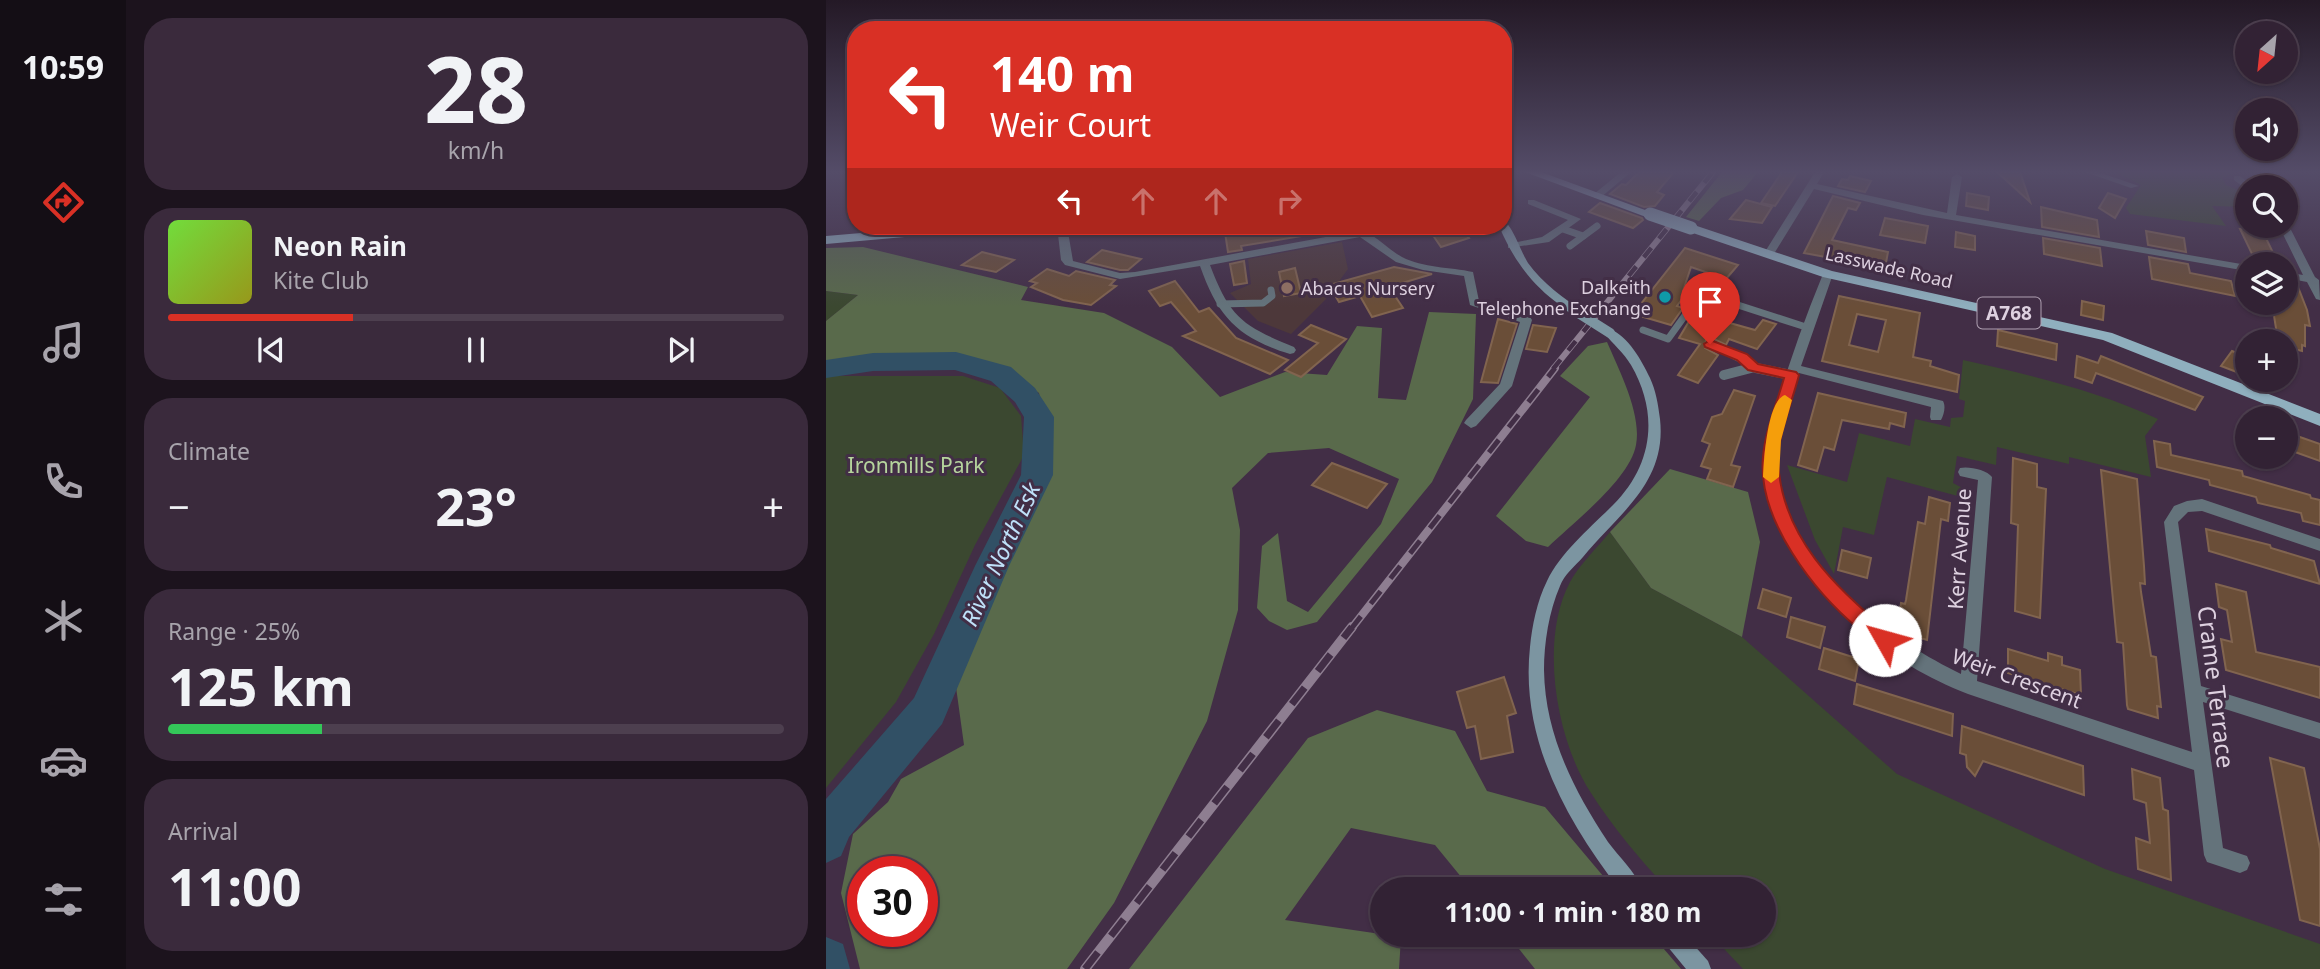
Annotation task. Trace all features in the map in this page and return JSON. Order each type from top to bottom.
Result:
[{"type":"main road","name":"Lasswade Road","points":[[1659,217],[1828,274],[2107,336],[2320,421]]},
{"type":"main road","points":[[826,240],[882,235]]},
{"type":"main road","points":[[1508,235],[1521,264],[1536,282],[1610,332],[1629,351],[1639,367],[1650,395],[1656,440],[1654,457],[1640,486],[1586,540],[1553,583],[1539,633],[1537,691],[1548,750],[1563,790],[1578,819],[1623,877]]},
{"type":"main road","points":[[1681,947],[1700,969]]},
{"type":"street","points":[[1512,246],[1545,240],[1576,219],[1571,217]]},
{"type":"street","points":[[1768,255],[1791,217]]},
{"type":"street","points":[[1952,217],[2235,266]]},
{"type":"street","points":[[1063,235],[1066,260],[1090,270],[1135,275],[1357,235]]},
{"type":"street","points":[[1364,235],[1409,263],[1469,274],[1474,303],[1526,320],[1506,386],[1471,424]]},
{"type":"street","points":[[2291,238],[2314,280],[2320,297]]},
{"type":"street","points":[[1203,264],[1220,304],[1243,330],[1290,350]]},
{"type":"street","name":"Weir Crescent","points":[[1828,274],[1793,371],[1770,458],[1777,502],[1801,554],[1821,582],[1869,629],[1934,670],[1968,686],[2202,764]]},
{"type":"street","points":[[2298,277],[2314,280]]},
{"type":"street","points":[[1793,371],[1938,404],[1936,417]]},
{"type":"street","name":"Kerr Avenue","points":[[1965,472],[1985,477],[1968,686]]},
{"type":"street","name":"Crame Terrace","points":[[2240,863],[2214,855],[2171,522],[2175,512],[2186,506],[2202,505],[2221,509],[2320,545]]},
{"type":"street","points":[[2192,691],[2320,731]]},
{"type":"lane","points":[[1570,246],[1597,226]]},
{"type":"lane","points":[[1563,229],[1583,236]]},
{"type":"lane","points":[[1220,304],[1263,303],[1272,296],[1271,289]]},
{"type":"lane","points":[[1643,330],[1668,339],[1699,296],[1707,295],[1809,328]]},
{"type":"lane","points":[[1710,344],[1742,357],[1753,367]]},
{"type":"lane","points":[[1724,375],[1753,367],[1793,371]]},
{"type":"shaded area","name":"Abacus Nursery","points":[[1342,242],[1348,269],[1326,299],[1291,334],[1258,321],[1230,293],[1251,284],[1248,259]]},
{"type":"green space","points":[[2156,217],[2220,217],[2226,226]]},
{"type":"green space","points":[[863,247],[1028,287],[1021,300],[1104,313],[1172,347],[1220,397],[1285,372],[1327,375],[1357,326],[1382,328],[1378,398],[1406,400],[1429,312],[1476,314],[1473,399],[1432,482],[1317,622],[1287,630],[1269,621],[1257,608],[1262,546],[1278,533],[1287,601],[1308,612],[1381,524],[1399,479],[1329,448],[1268,453],[1232,488],[1240,530],[1238,610],[1207,721],[1114,903],[1067,969],[860,969],[854,947],[938,947],[938,856],[849,856],[853,834],[888,802],[901,779],[964,745],[956,687],[971,646],[1050,474],[1049,441],[1039,393],[1008,370],[985,361],[916,353],[868,356],[826,363],[826,321],[858,295],[826,291],[826,248]]},
{"type":"green space","points":[[826,291],[858,295],[826,321]]},
{"type":"green space","points":[[1607,342],[1633,406],[1637,433],[1632,458],[1599,500],[1548,547],[1526,541],[1496,516],[1590,397],[1560,376],[1588,346]]},
{"type":"green space","points":[[1963,360],[2087,392],[2158,419],[2145,436],[2151,477],[2069,457],[2069,464],[1997,447],[1996,465],[1957,456],[1953,483],[1966,490],[1969,499],[1887,477],[1874,535],[1843,527],[1834,574],[1815,540],[1787,465],[1847,482],[1859,433],[1910,446],[1915,419],[1950,427],[1951,418],[1963,417],[1965,401],[1959,399]]},
{"type":"green space","name":"Ironmills Park","points":[[826,376],[963,376],[1000,388],[1021,416],[1024,455],[975,545],[934,634],[896,702],[826,788]]},
{"type":"green space","points":[[1670,469],[1748,492],[1760,542],[1742,637],[1651,588],[1610,532]]},
{"type":"green space","points":[[1610,532],[1651,588],[1742,637],[1897,774],[2105,869],[2320,944],[2320,969],[1743,969],[1722,947],[1776,947],[1776,877],[1657,877],[1599,805],[1579,771],[1569,746],[1556,689],[1555,632],[1570,582]]},
{"type":"green space","points":[[1377,710],[1455,731],[1487,791],[1545,807],[1604,877],[1461,877],[1435,845],[1351,828],[1285,920],[1370,932],[1370,947],[1400,947],[1399,969],[1129,969],[1308,738]]},
{"type":"green space","points":[[847,864],[847,917],[841,893]]},
{"type":"green space","points":[[1518,947],[1662,947],[1681,969],[1535,969]]},
{"type":"building","points":[[1603,217],[1642,218],[1633,228]]},
{"type":"building","points":[[1731,217],[1766,217],[1762,223],[1730,219]]},
{"type":"building","points":[[1822,217],[1843,217],[1832,240],[1888,252],[1885,268],[1804,253]]},
{"type":"building","points":[[2042,217],[2085,217],[2097,220],[2099,237],[2042,227]]},
{"type":"building","points":[[1885,218],[1928,226],[1925,243],[1880,235]]},
{"type":"building","points":[[2146,231],[2184,238],[2186,252],[2148,245]]},
{"type":"building","points":[[1956,232],[1975,236],[1975,250],[1955,247]]},
{"type":"building","points":[[1225,235],[1308,235],[1241,246],[1242,250],[1228,252]]},
{"type":"building","points":[[1433,235],[1466,235],[1469,238],[1441,247]]},
{"type":"building","points":[[2043,238],[2100,248],[2102,266],[2044,254]]},
{"type":"building","points":[[2244,238],[2266,238],[2273,252],[2251,252]]},
{"type":"building","points":[[1685,248],[1738,265],[1726,279],[1691,267],[1683,291],[1687,292],[1677,306],[1683,308],[1671,325],[1633,314]]},
{"type":"building","points":[[1102,250],[1141,259],[1128,270],[1087,262]]},
{"type":"building","points":[[982,252],[1014,260],[996,272],[962,265]]},
{"type":"building","points":[[2149,257],[2188,264],[2190,273],[2231,281],[2235,296],[2152,279]]},
{"type":"building","points":[[1244,261],[1247,283],[1234,285],[1230,264]]},
{"type":"building","points":[[1394,267],[1432,274],[1389,287],[1403,308],[1372,317],[1360,296],[1339,302],[1329,285]]},
{"type":"building","points":[[1295,268],[1301,293],[1284,296],[1279,272]]},
{"type":"building","points":[[1047,269],[1069,276],[1076,271],[1115,280],[1110,285],[1116,286],[1091,305],[1063,300],[1031,287],[1037,283],[1030,281]]},
{"type":"building","points":[[1175,281],[1199,312],[1209,308],[1236,338],[1288,360],[1270,374],[1183,336],[1196,331],[1171,302],[1160,306],[1149,291]]},
{"type":"building","points":[[2298,287],[2310,326],[2305,325],[2305,346],[2302,345],[2302,351],[2298,350],[2298,329],[2276,329],[2274,315],[2298,315]]},
{"type":"building","points":[[1839,296],[1920,313],[1913,357],[1931,361],[1930,366],[1959,375],[1957,392],[1822,361]],"holes":[[[1857,314],[1886,320],[1878,352],[1849,345]]]},
{"type":"building","points":[[2082,301],[2104,306],[2103,320],[2081,315]]},
{"type":"building","points":[[1694,313],[1755,330],[1763,320],[1776,324],[1757,349],[1729,339],[1726,345],[1712,338],[1706,339],[1705,348],[1718,355],[1698,383],[1678,375],[1700,344],[1679,338]]},
{"type":"building","points":[[1498,319],[1517,324],[1498,383],[1481,382]]},
{"type":"building","points":[[1311,325],[1346,339],[1301,377],[1285,370],[1318,343],[1299,335]]},
{"type":"building","points":[[1533,325],[1556,328],[1547,352],[1526,349]]},
{"type":"building","points":[[1998,330],[2057,344],[2056,360],[1997,346]]},
{"type":"building","points":[[2232,351],[2235,352],[2235,371],[2221,366]]},
{"type":"building","points":[[2077,356],[2098,363],[2101,356],[2203,397],[2195,410],[2096,373],[2092,383],[2075,377]]},
{"type":"building","points":[[1734,390],[1755,396],[1731,465],[1740,467],[1733,487],[1707,479],[1711,469],[1701,466],[1710,444],[1702,441],[1712,417],[1722,414]]},
{"type":"building","points":[[1818,393],[1906,413],[1904,427],[1890,423],[1889,429],[1842,420],[1834,450],[1824,447],[1817,471],[1798,465]]},
{"type":"building","points":[[2298,436],[2320,444],[2320,461],[2298,453]]},
{"type":"building","points":[[2154,441],[2170,444],[2171,455],[2242,471],[2243,476],[2320,500],[2320,525],[2303,521],[2301,513],[2258,503],[2256,497],[2210,485],[2209,480],[2157,467]]},
{"type":"building","points":[[2013,458],[2037,464],[2037,487],[2046,489],[2040,618],[2015,611],[2018,525],[2011,523]]},
{"type":"building","points":[[1332,463],[1387,484],[1367,508],[1312,485]]},
{"type":"building","points":[[2101,470],[2137,479],[2145,584],[2140,583],[2151,656],[2156,657],[2161,707],[2157,706],[2158,718],[2128,709],[2127,705],[2123,643],[2117,642]]},
{"type":"building","points":[[1929,497],[1950,503],[1948,521],[1941,519],[1927,640],[1901,632],[1902,624],[1898,623],[1901,603],[1905,604],[1906,600],[1918,522],[1925,524]]},
{"type":"building","points":[[2206,529],[2270,545],[2271,548],[2314,561],[2320,584],[2209,551]]},
{"type":"building","points":[[1842,550],[1871,558],[1867,578],[1838,570]]},
{"type":"building","points":[[2216,584],[2246,592],[2256,652],[2320,667],[2320,698],[2226,670],[2221,639],[2232,642],[2227,610],[2219,607]]},
{"type":"building","points":[[1763,589],[1791,598],[1786,617],[1758,608]]},
{"type":"building","points":[[1791,617],[1825,627],[1820,648],[1787,637]]},
{"type":"building","points":[[1824,648],[1859,659],[1855,681],[1819,669]]},
{"type":"building","points":[[2008,649],[2048,661],[2048,653],[2062,657],[2062,665],[2080,670],[2081,695],[2008,673]]},
{"type":"building","points":[[1504,677],[1516,713],[1507,716],[1513,752],[1481,759],[1475,726],[1467,728],[1457,692]]},
{"type":"building","points":[[1857,684],[1953,714],[1952,736],[1854,704]]},
{"type":"building","points":[[1962,726],[2083,766],[2084,795],[1983,761],[1975,776],[1967,767],[1966,755],[1960,753]]},
{"type":"building","points":[[2270,758],[2304,768],[2320,849],[2320,926],[2300,920]]},
{"type":"building","points":[[2132,769],[2160,778],[2163,809],[2168,811],[2171,880],[2138,869],[2136,838],[2150,843],[2146,803],[2134,799]]},
{"type":"waterway","name":"River North Esk","points":[[826,369],[873,362],[956,361],[1001,374],[1025,395],[1039,417],[1037,475],[992,566],[928,711],[834,822],[826,841]]},
{"type":"waterway","name":"River North Esk","points":[[826,961],[826,969]]},
{"type":"railway","points":[[1553,369],[1676,217]]},
{"type":"railway","points":[[1351,629],[1555,368]]},
{"type":"railway","points":[[1085,969],[1352,627]]},
{"type":"slow traffic","points":[[1771,477],[1773,440],[1785,400]]},
{"type":"place","name":"Abacus Nursery","points":[[1287,288]]},
{"type":"place","name":"Dalkeith Telephone Exchange","points":[[1665,297]]},
{"type":"route","points":[[1710,344],[1742,357],[1753,367],[1791,375],[1770,458],[1777,502],[1801,554],[1821,582],[1842,605],[1885,640]]}]
